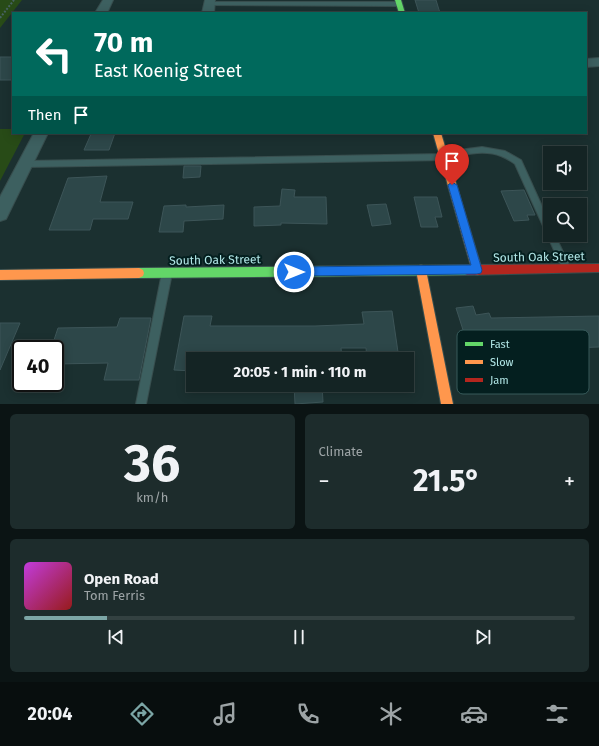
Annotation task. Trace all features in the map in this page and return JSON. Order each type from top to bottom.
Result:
[{"type":"street","points":[[102,12],[108,0]]},
{"type":"street","points":[[398,2],[402,12]]},
{"type":"street","points":[[587,62],[599,62]]},
{"type":"street","points":[[0,214],[40,134]]},
{"type":"street","points":[[437,134],[477,270]]},
{"type":"street","name":"South Oak Street","points":[[0,275],[599,268]]},
{"type":"street","points":[[421,270],[447,404]]},
{"type":"lane","points":[[209,6],[398,2]]},
{"type":"lane","points":[[25,164],[444,157],[459,153],[482,150],[502,153],[518,162],[543,217]]},
{"type":"lane","points":[[555,242],[566,268]]},
{"type":"lane","points":[[142,404],[167,273]]},
{"type":"path","points":[[0,18],[14,0]]},
{"type":"green space","points":[[0,0],[22,0],[12,12],[0,28]]},
{"type":"green space","points":[[0,129],[12,129],[12,134],[24,134],[0,181]]},
{"type":"building","points":[[415,0],[436,0],[440,12],[419,12]]},
{"type":"building","points":[[0,57],[12,57],[12,80],[0,80]]},
{"type":"building","points":[[91,134],[115,134],[109,150],[84,150]]},
{"type":"building","points":[[184,166],[201,166],[200,177],[183,178]]},
{"type":"building","points":[[107,176],[100,202],[133,202],[128,219],[93,219],[90,230],[49,230],[68,178]]},
{"type":"building","points":[[282,189],[295,190],[294,197],[326,197],[327,224],[281,223],[281,225],[254,226],[254,207],[280,206]]},
{"type":"building","points":[[524,190],[535,215],[527,215],[529,220],[514,221],[501,191]]},
{"type":"building","points":[[414,197],[437,197],[442,217],[435,217],[438,227],[421,227]]},
{"type":"building","points":[[386,204],[391,224],[372,226],[367,205]]},
{"type":"building","points":[[186,205],[186,207],[224,205],[223,219],[184,221],[183,232],[159,232],[164,206]]},
{"type":"building","points":[[473,306],[476,315],[489,313],[491,318],[599,316],[599,347],[589,347],[589,330],[463,330],[456,308]]},
{"type":"building","points":[[392,311],[398,352],[366,352],[366,348],[341,348],[341,352],[186,352],[186,371],[174,370],[184,316],[212,316],[210,326],[315,326],[364,324],[362,312]]},
{"type":"building","points":[[120,318],[151,318],[139,380],[104,380],[108,363],[64,364],[64,340],[54,340],[58,328],[117,327]]},
{"type":"building","points":[[0,323],[20,323],[12,340],[0,370]]},
{"type":"building","points":[[294,392],[322,392],[323,402],[295,404]]},
{"type":"traffic: fast","points":[[398,0],[402,12]]},
{"type":"traffic: fast","points":[[139,273],[467,270]]},
{"type":"traffic: slow","points":[[437,134],[477,270]]},
{"type":"traffic: slow","points":[[421,270],[447,404]]},
{"type":"traffic: slow","points":[[0,275],[139,273]]},
{"type":"traffic: jam","points":[[467,270],[599,268]]},
{"type":"route","points":[[294,272],[477,270],[452,185]]}]
